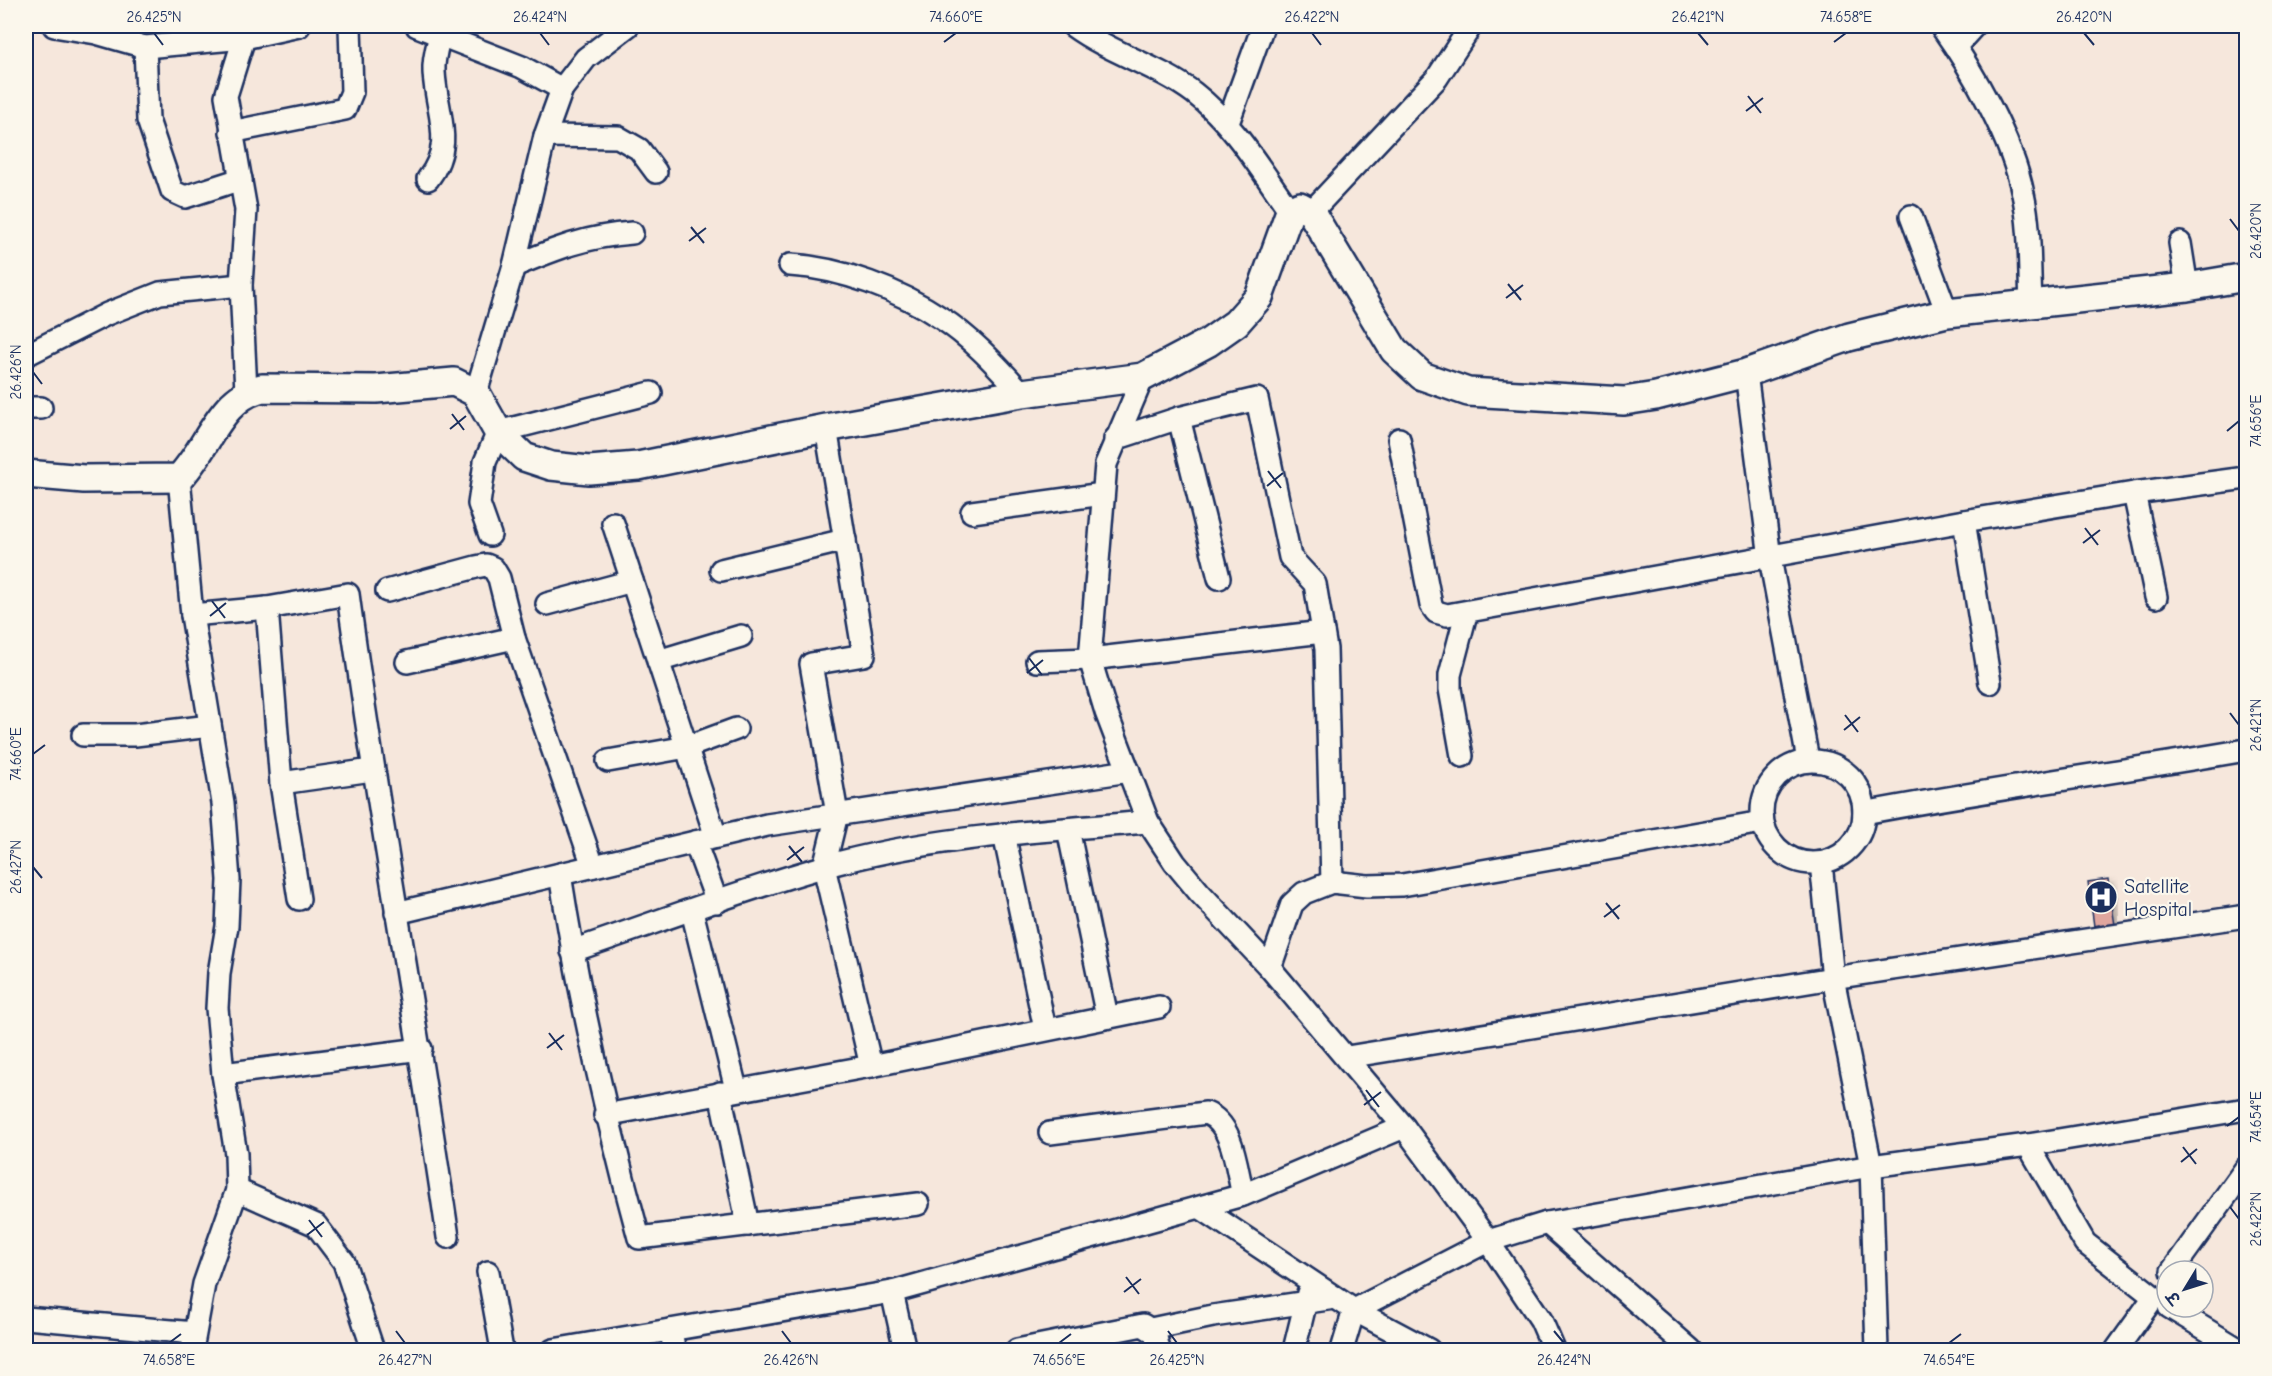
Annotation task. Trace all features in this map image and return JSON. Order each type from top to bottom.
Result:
[{"type":"street","points":[[54,26],[96,33],[145,47],[244,38],[299,26]]},
{"type":"street","points":[[231,132],[345,109],[352,92],[350,26]]},
{"type":"street","points":[[417,26],[522,67],[562,89]]},
{"type":"street","points":[[476,393],[514,266],[545,136],[562,89],[586,58],[628,26]]},
{"type":"street","points":[[1073,26],[1119,54],[1166,76],[1193,93],[1227,123],[1300,211],[1394,350],[1422,376],[1468,392],[1624,401],[1656,396],[1746,373],[1849,337],[1947,313],[2187,287],[2247,277]]},
{"type":"street","points":[[1227,123],[1263,26]]},
{"type":"street","points":[[26,474],[84,479],[179,478],[193,464],[231,404],[246,392],[262,388],[376,389],[454,382],[476,393],[498,432],[524,457],[551,466],[589,470],[638,466],[826,428],[1022,393],[1143,377],[1209,342],[1236,324],[1259,297],[1300,211],[1437,78],[1471,26]]},
{"type":"street","points":[[1941,26],[1956,46],[2007,143],[2020,178],[2026,216],[2031,303]]},
{"type":"street","points":[[1956,46],[1974,26]]},
{"type":"street","points":[[428,179],[439,165],[442,153],[439,101],[434,72],[440,35]]},
{"type":"street","points":[[244,38],[226,96],[246,210],[241,285],[246,392]]},
{"type":"street","points":[[145,47],[148,120],[172,191],[185,197],[241,179]]},
{"type":"street","points":[[545,136],[618,137],[639,149],[656,172]]},
{"type":"street","points":[[1911,216],[1947,313]]},
{"type":"street","points":[[514,266],[579,240],[598,235],[632,232]]},
{"type":"street","points":[[2180,243],[2187,287]]},
{"type":"street","points":[[790,265],[815,267],[871,285],[912,302],[941,318],[969,339],[1022,393]]},
{"type":"street","points":[[26,356],[107,314],[160,293],[241,285]]},
{"type":"street","points":[[1746,373],[1770,558],[1808,760]]},
{"type":"street","points":[[1143,377],[1106,464],[1090,659],[1148,822],[1175,863],[1199,892],[1270,968],[1404,1127],[1488,1241],[1541,1320],[1554,1350]]},
{"type":"street","points":[[498,432],[651,393]]},
{"type":"street","points":[[1115,439],[1179,417],[1257,399],[1290,557],[1315,584],[1323,632],[1332,882]]},
{"type":"street","points":[[1179,417],[1219,578]]},
{"type":"street","points":[[826,428],[864,655],[811,664],[837,814],[824,867],[871,1066]]},
{"type":"street","points":[[490,535],[479,504],[485,462],[498,432]]},
{"type":"street","points":[[1399,439],[1431,604],[1436,612],[1447,615],[1466,614],[1965,521],[2134,493],[2247,478]]},
{"type":"street","points":[[26,1318],[193,1342],[204,1284],[237,1190],[236,1154],[223,1074],[217,1008],[219,973],[227,926],[229,880],[223,803],[192,615],[179,478]]},
{"type":"street","points":[[2134,493],[2156,597]]},
{"type":"street","points":[[972,512],[1103,494]]},
{"type":"street","points":[[1965,521],[1990,683]]},
{"type":"street","points":[[613,523],[716,837]]},
{"type":"street","points":[[721,570],[845,540]]},
{"type":"street","points":[[387,591],[486,565],[493,568],[499,578],[514,638],[593,866]]},
{"type":"street","points":[[547,604],[632,581]]},
{"type":"street","points":[[192,615],[267,608],[348,594],[372,770],[421,1048],[448,1237]]},
{"type":"street","points":[[267,608],[281,783],[299,899]]},
{"type":"street","points":[[1462,756],[1450,689],[1450,675],[1466,614]]},
{"type":"street","points":[[1037,661],[1090,659],[1323,632]]},
{"type":"street","points":[[658,661],[741,636]]},
{"type":"street","points":[[408,662],[514,638]]},
{"type":"street","points":[[83,735],[135,735],[210,726]]},
{"type":"street","points":[[608,761],[687,747],[736,729]]},
{"type":"street","points":[[1864,813],[1972,792],[2087,777],[2247,750]]},
{"type":"street","points":[[1808,760],[1833,765],[1854,781],[1862,796],[1864,813],[1862,827],[1847,851],[1821,863],[1805,863],[1784,854],[1768,837],[1762,822],[1762,805],[1767,788],[1777,774],[1792,765],[1808,760]]},
{"type":"street","points":[[281,783],[372,770]]},
{"type":"street","points":[[396,913],[767,825],[1129,771]]},
{"type":"street","points":[[572,951],[824,867],[900,850],[1004,834],[1148,822]]},
{"type":"street","points":[[1270,968],[1292,904],[1304,893],[1332,882],[1367,886],[1402,885],[1762,822]]},
{"type":"street","points":[[1068,829],[1107,1017]]},
{"type":"street","points":[[1004,834],[1045,1029]]},
{"type":"street","points":[[696,842],[717,902]]},
{"type":"street","points":[[1821,863],[1833,978],[1871,1166],[1877,1350]]},
{"type":"street","points":[[560,874],[572,951],[605,1115],[639,1238],[918,1204]]},
{"type":"street","points":[[692,911],[728,1091],[748,1225]]},
{"type":"street","points":[[1347,1057],[1833,978],[2247,916]]},
{"type":"street","points":[[605,1115],[871,1066],[1159,1007]]},
{"type":"street","points":[[223,1074],[421,1048]]},
{"type":"street","points":[[1342,1350],[1354,1310],[1488,1241],[1547,1223],[1871,1166],[2028,1145],[2247,1109]]},
{"type":"street","points":[[1050,1133],[1206,1113],[1218,1118],[1226,1130],[1243,1196]]},
{"type":"street","points":[[553,1350],[672,1340],[892,1292],[1243,1196],[1404,1127]]},
{"type":"street","points":[[2028,1145],[2085,1243],[2155,1297]]},
{"type":"street","points":[[2181,1259],[2247,1168]]},
{"type":"street","points":[[237,1190],[316,1225],[344,1262],[373,1350]]},
{"type":"street","points":[[1201,1208],[1354,1310],[1428,1350]]},
{"type":"street","points":[[1547,1223],[1691,1350]]},
{"type":"street","points":[[488,1272],[502,1350]]},
{"type":"street","points":[[1294,1350],[1310,1282]]},
{"type":"street","points":[[892,1292],[905,1350]]},
{"type":"street","points":[[1151,1329],[1213,1316],[1335,1298]]},
{"type":"street","points":[[2116,1350],[2155,1311]]},
{"type":"street","points":[[2189,1319],[2240,1350]]},
{"type":"street","points":[[1017,1350],[1143,1325],[1151,1329],[1157,1339],[1159,1350]]},
{"type":"building","points":[[2108,879],[2116,932],[2100,935],[2099,925],[2094,926],[2088,882]]},
{"type":"place","name":"Satellite Hospital","points":[[2101,897]]}]
